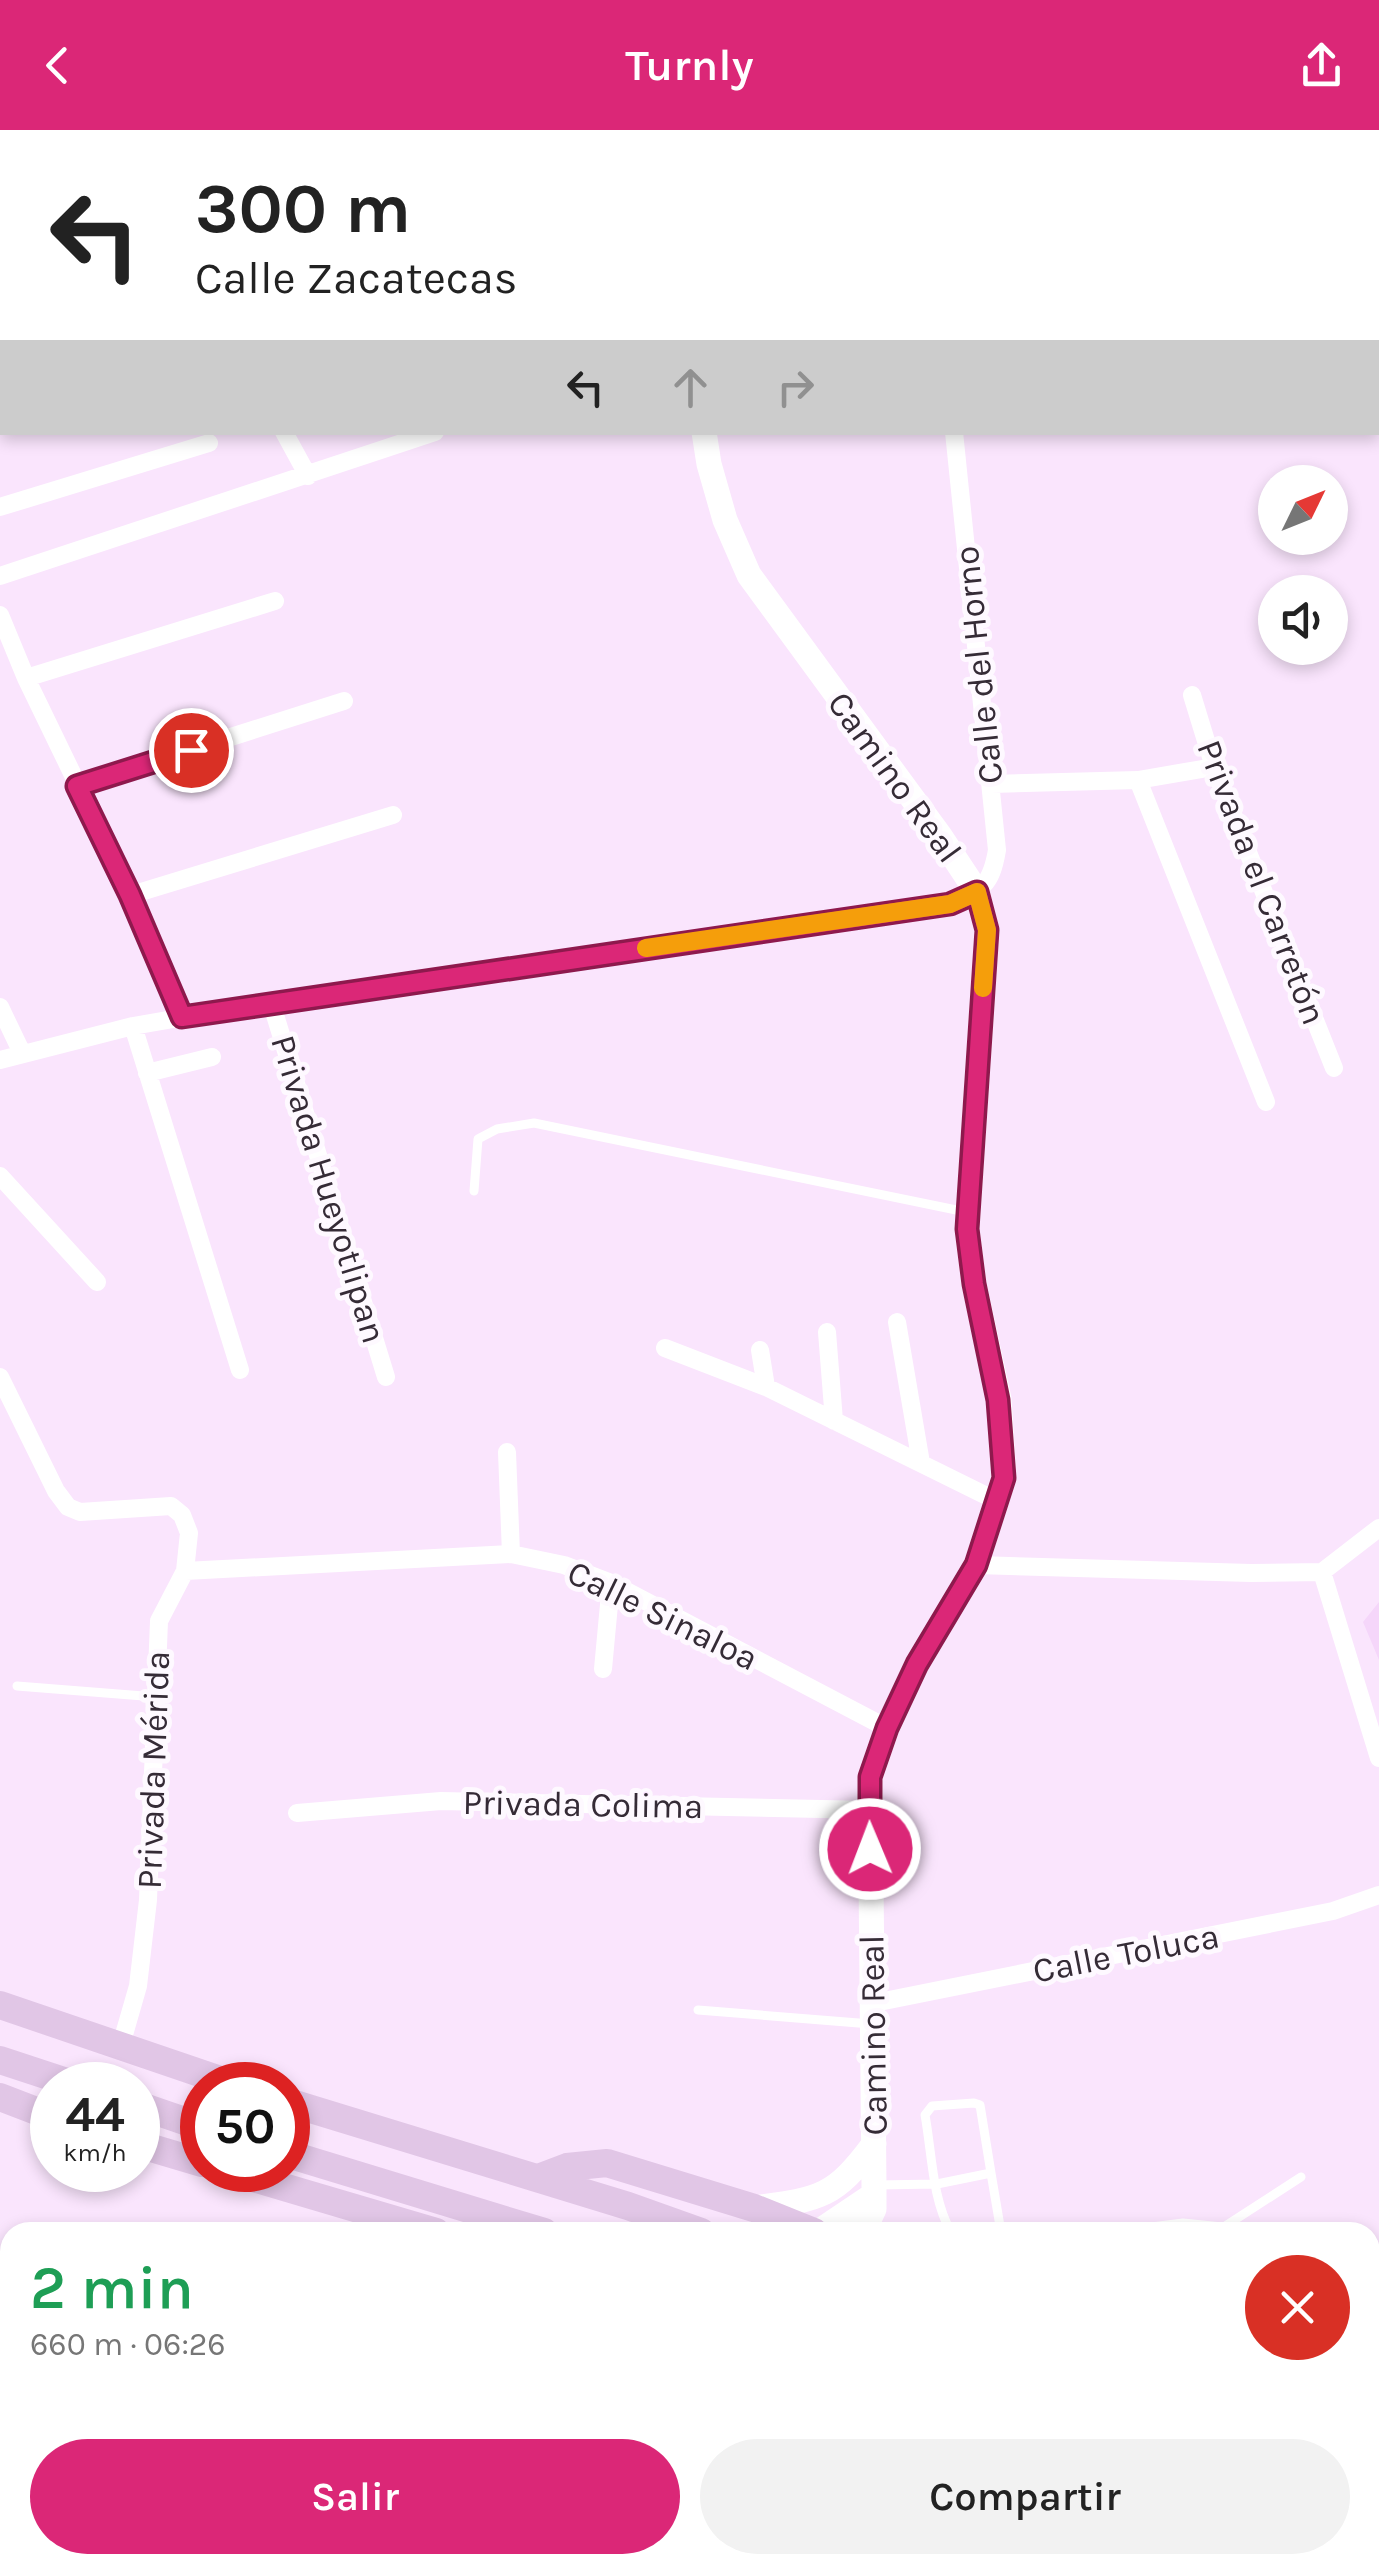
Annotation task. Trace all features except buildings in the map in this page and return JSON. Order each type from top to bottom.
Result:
[{"type":"main road","name":"Camino Real","points":[[704,435],[726,520],[749,576],[940,836],[977,892],[987,930],[968,1212],[974,1284],[998,1400],[1004,1478],[976,1565],[917,1664],[887,1728],[870,1777],[874,2014],[871,2205]]},
{"type":"main road","points":[[0,2005],[180,2065]]},
{"type":"main road","points":[[0,2060],[30,2070]]},
{"type":"main road","points":[[0,2097],[30,2108]]},
{"type":"main road","points":[[310,2109],[673,2222]]},
{"type":"main road","points":[[754,2208],[797,2202],[832,2190],[848,2178],[874,2144]]},
{"type":"main road","points":[[310,2161],[511,2222]]},
{"type":"main road","points":[[538,2178],[568,2167],[606,2164],[790,2222]]},
{"type":"main road","points":[[301,2192],[402,2222]]},
{"type":"main road","points":[[836,2222],[871,2205]]},
{"type":"street","points":[[286,435],[308,476]]},
{"type":"street","points":[[0,576],[421,435]]},
{"type":"street","name":"Calle del Horno","points":[[954,435],[997,850],[992,876],[977,892]]},
{"type":"street","points":[[0,507],[210,443]]},
{"type":"street","points":[[26,678],[276,601]]},
{"type":"street","points":[[0,615],[182,1017]]},
{"type":"street","name":"Privada el Carretón","points":[[1192,694],[1214,766],[1334,1068]]},
{"type":"street","points":[[77,786],[344,701]]},
{"type":"street","points":[[991,784],[1138,780],[1214,766]]},
{"type":"street","points":[[1138,780],[1266,1102]]},
{"type":"street","points":[[130,895],[393,815]]},
{"type":"street","points":[[0,1060],[182,1017],[950,904],[977,892]]},
{"type":"street","name":"Privada Hueyotlipan","points":[[271,1002],[386,1376]]},
{"type":"street","points":[[0,1008],[22,1053]]},
{"type":"street","points":[[133,1026],[240,1370]]},
{"type":"street","points":[[146,1073],[212,1057]]},
{"type":"street","points":[[0,1176],[98,1282]]},
{"type":"street","points":[[898,1322],[920,1463]]},
{"type":"street","points":[[826,1332],[834,1421]]},
{"type":"street","points":[[665,1348],[766,1387],[998,1501]]},
{"type":"street","points":[[760,1350],[766,1387]]},
{"type":"street","name":"Privada Mérida","points":[[1,1379],[56,1492],[68,1507],[80,1512],[171,1506],[182,1515],[189,1533],[185,1571],[159,1621],[148,1900],[138,1986],[121,2044]]},
{"type":"street","points":[[507,1452],[512,1554]]},
{"type":"street","points":[[976,1565],[1250,1574],[1322,1572],[1379,1528]]},
{"type":"street","name":"Calle Sinaloa","points":[[185,1571],[512,1554],[564,1565],[612,1583],[887,1728]]},
{"type":"street","points":[[1322,1572],[1379,1758]]},
{"type":"street","points":[[602,1669],[612,1583]]},
{"type":"street","name":"Privada Colima","points":[[297,1813],[441,1801],[868,1810]]},
{"type":"street","name":"Calle Toluca","points":[[874,2014],[1333,1911],[1378,1896]]},
{"type":"lane","points":[[474,1191],[478,1139],[497,1129],[534,1123],[968,1212]]},
{"type":"lane","points":[[17,1686],[159,1697]]},
{"type":"lane","points":[[698,2010],[874,2014]]},
{"type":"lane","points":[[945,2222],[939,2212],[938,2184],[925,2115],[932,2106],[974,2103],[980,2105],[999,2222]]},
{"type":"lane","points":[[871,2205],[938,2184],[991,2173]]},
{"type":"lane","points":[[1230,2222],[1301,2176]]},
{"type":"shaded area","points":[[1379,1602],[1379,1660],[1363,1622]]},
{"type":"slow traffic","points":[[646,948],[950,904],[977,892],[987,930],[983,988]]},
{"type":"route","points":[[191,750],[77,786],[130,895],[182,1017],[950,904],[977,892],[987,930],[967,1229],[998,1400],[1004,1478],[976,1565],[917,1664],[887,1728],[870,1777],[870,1849]]}]
